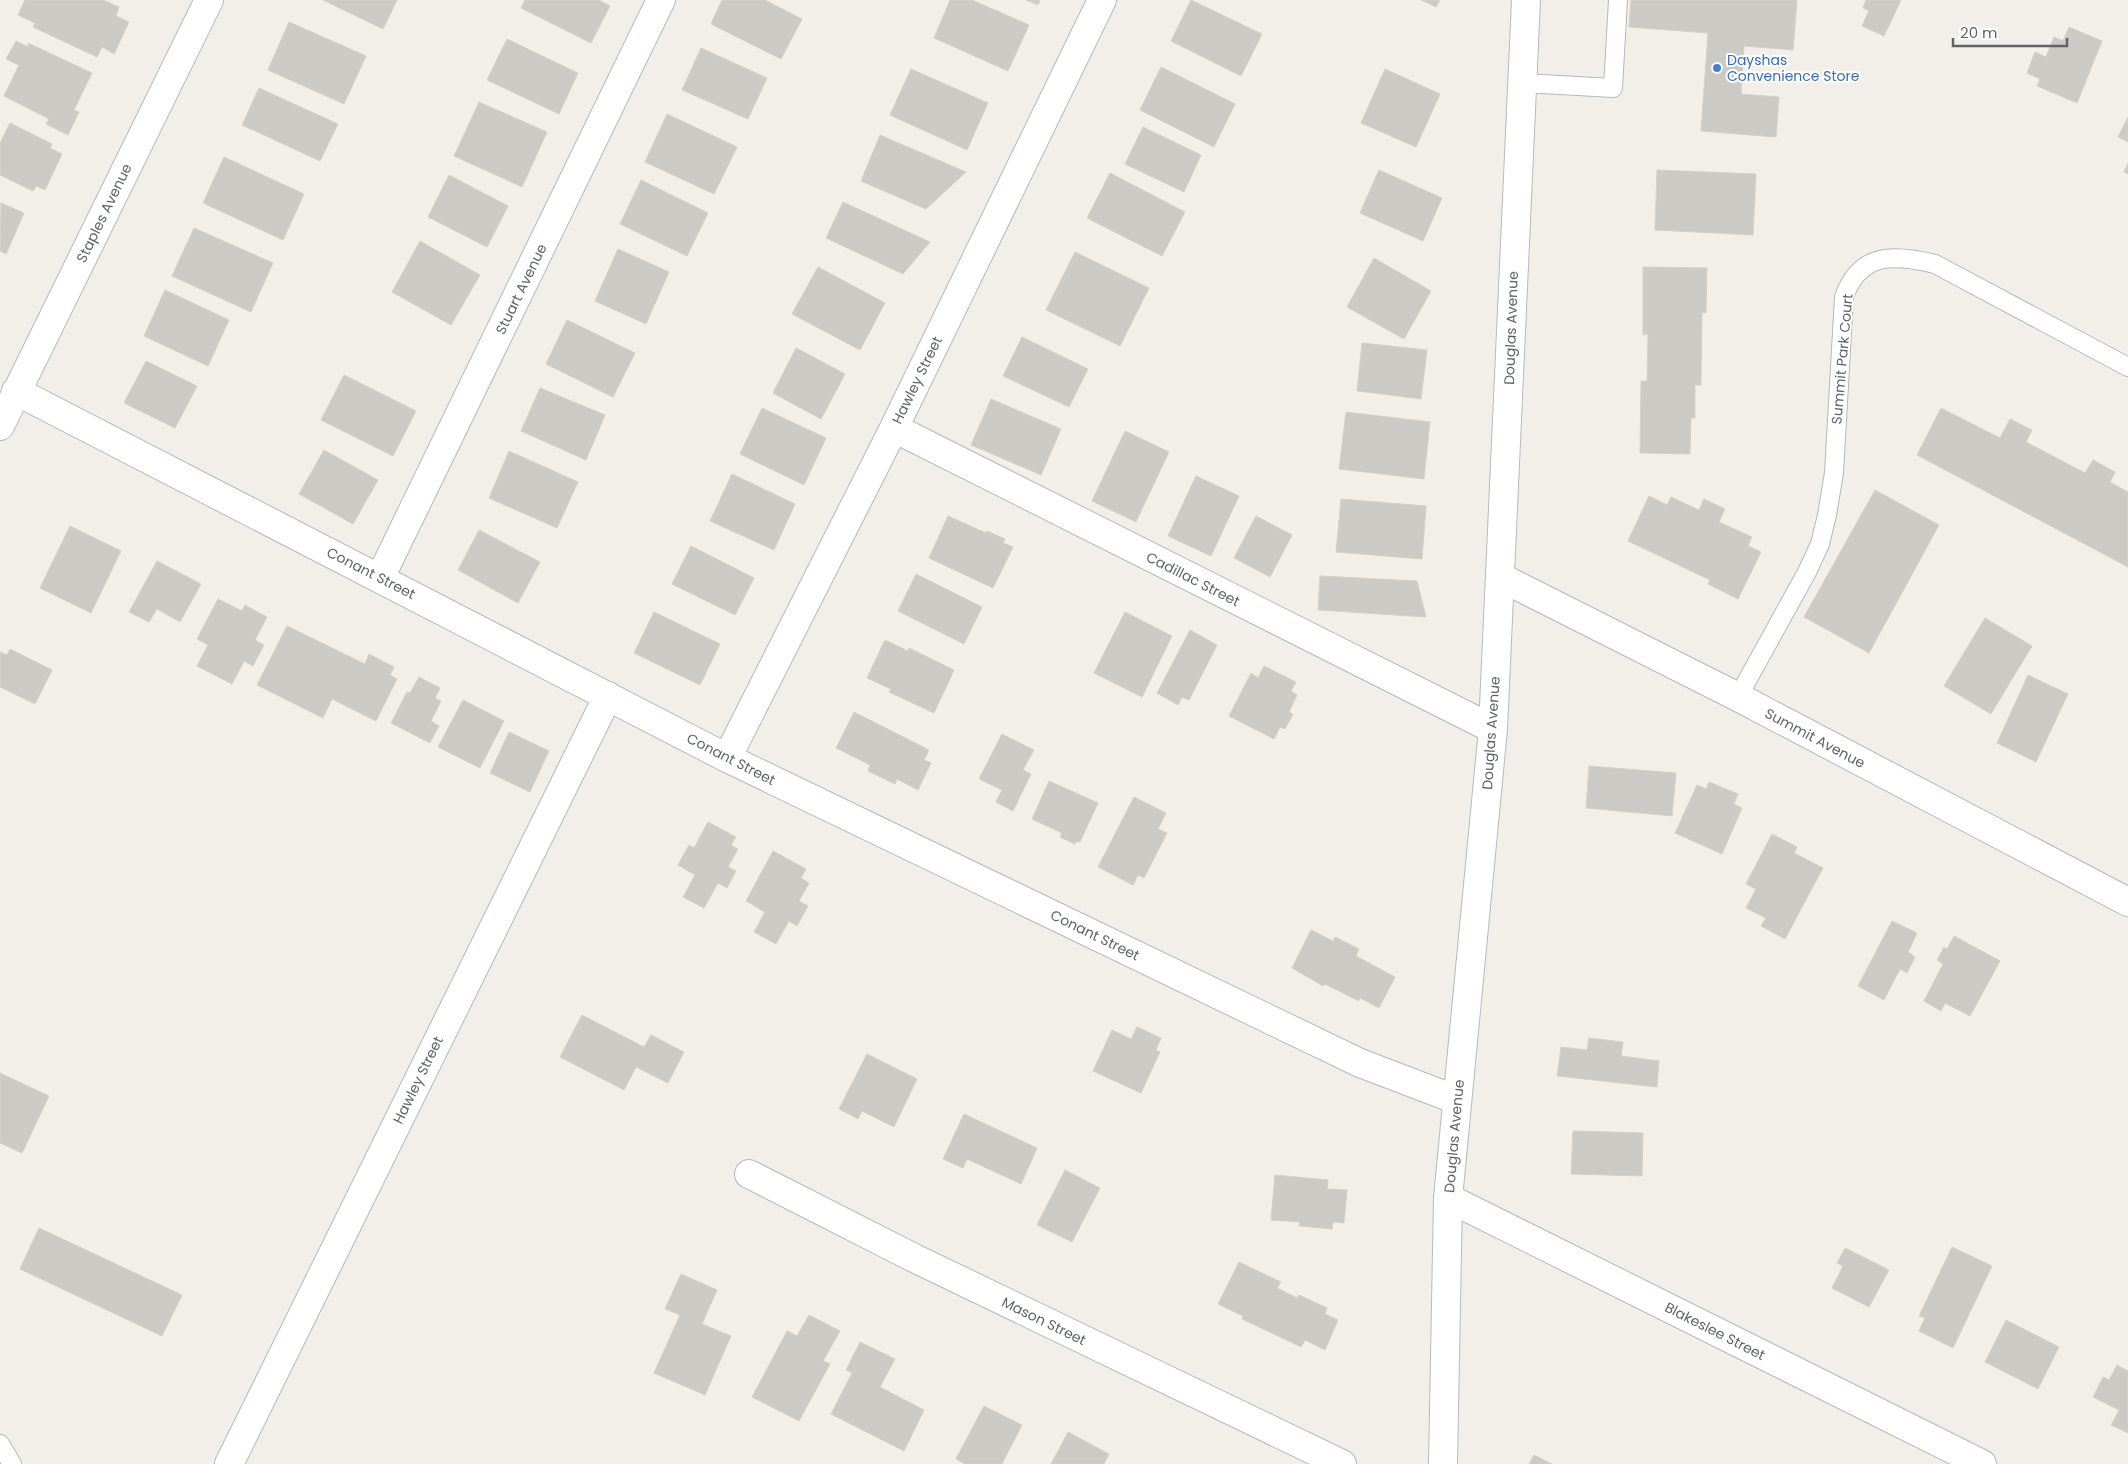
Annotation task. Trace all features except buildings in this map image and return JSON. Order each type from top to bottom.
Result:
[{"type":"street","name":"Staples Avenue","points":[[0,426],[209,0]]},
{"type":"street","name":"Stuart Avenue","points":[[380,578],[662,0]]},
{"type":"street","name":"Hawley Street","points":[[727,758],[894,428],[1102,0]]},
{"type":"street","name":"Douglas Avenue","points":[[1443,1464],[1448,1198],[1493,729],[1526,0]]},
{"type":"street","name":"Conant Street","points":[[16,391],[727,758],[1360,1063],[1457,1100]]},
{"type":"street","name":"Cadillac Street","points":[[894,428],[1493,729]]},
{"type":"street","name":"Summit Avenue","points":[[1500,577],[1738,697],[2128,902]]},
{"type":"street","name":"Hawley Street","points":[[229,1464],[608,696]]},
{"type":"street","name":"Mason Street","points":[[749,1174],[914,1258],[1342,1464]]},
{"type":"street","name":"Blakeslee Street","points":[[1448,1198],[1982,1464]]},
{"type":"lane","points":[[1522,83],[1613,88],[1618,0]]},
{"type":"lane","name":"Summit Park Court","points":[[1738,697],[1807,572],[1820,544],[1834,473],[1844,297],[1850,280],[1860,269],[1872,262],[1896,258],[1912,258],[1935,264],[2128,367]]},
{"type":"lane","points":[[0,1444],[12,1464]]},
{"type":"place","name":"Dayshas Convenience Store","points":[[1717,68]]}]
